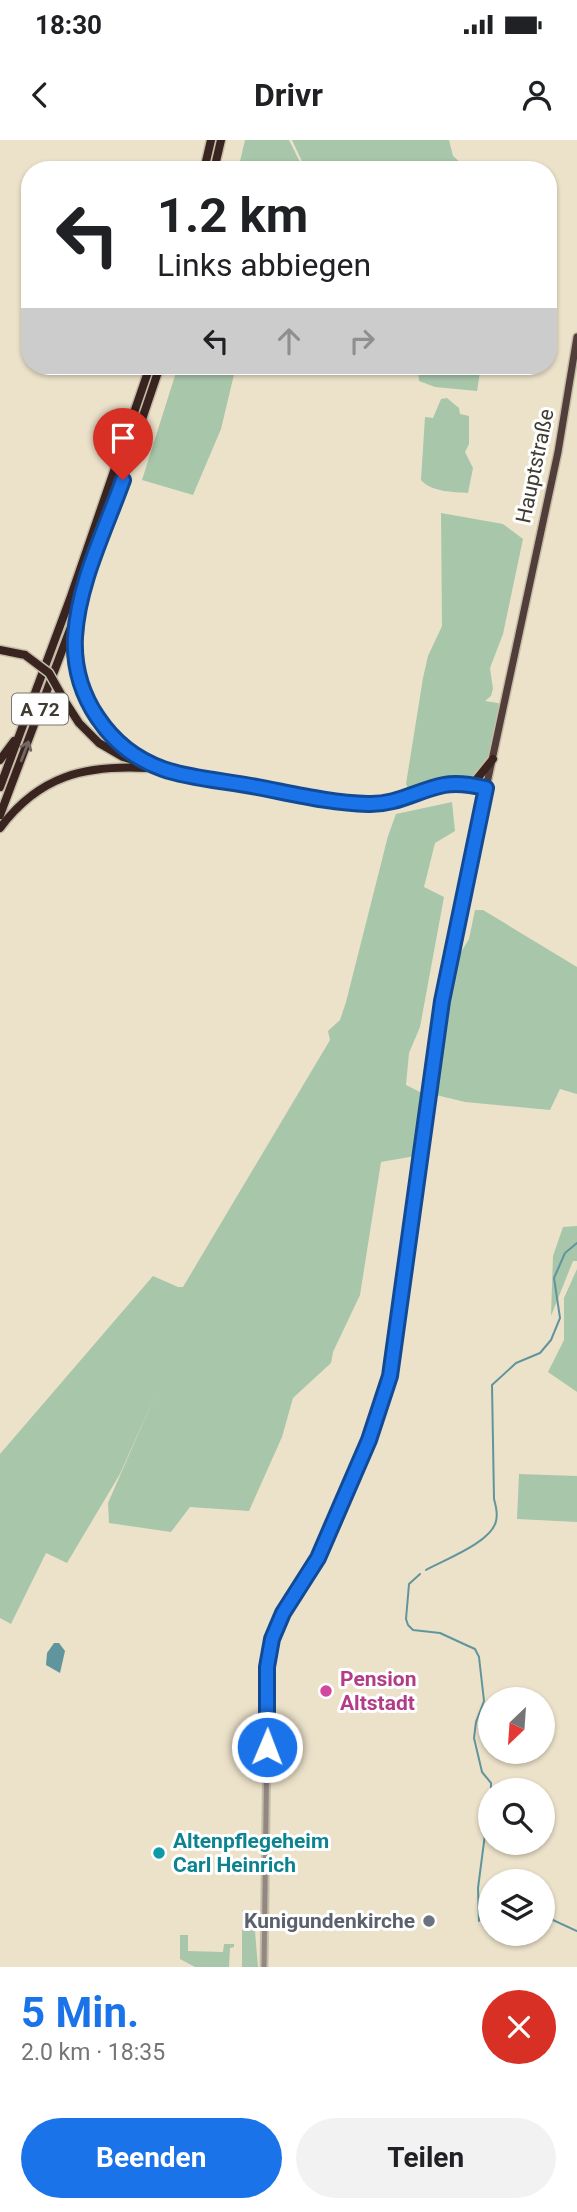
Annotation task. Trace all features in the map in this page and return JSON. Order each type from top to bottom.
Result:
[{"type":"highway","points":[[206,161],[211,140]]},
{"type":"highway","points":[[216,161],[221,140]]},
{"type":"highway","name":"A 72","points":[[0,787],[99,518],[147,375]]},
{"type":"highway","name":"A 72","points":[[0,815],[80,603],[157,375]]},
{"type":"highway","points":[[80,603],[75,655],[86,699],[107,731],[133,752],[163,769]]},
{"type":"highway","points":[[0,650],[25,655],[49,673],[79,723],[99,743],[123,757],[163,769],[334,801],[370,804],[396,801],[444,785],[462,784],[486,788]]},
{"type":"highway","points":[[0,760],[22,730]]},
{"type":"highway","points":[[462,784],[476,780],[493,759]]},
{"type":"highway","points":[[0,828],[30,795],[75,772],[111,767],[163,769]]},
{"type":"main road","name":"Hauptstraße","points":[[486,788],[558,452],[577,337]]},
{"type":"street","points":[[264,1967],[268,1659],[280,1618],[314,1564],[363,1455],[388,1381],[442,1001],[486,788]]},
{"type":"green space","points":[[245,140],[289,140],[300,161],[240,161]]},
{"type":"green space","points":[[292,140],[449,140],[453,156],[459,161],[302,161]]},
{"type":"green space","points":[[175,375],[234,375],[221,429],[193,495],[142,480]]},
{"type":"green space","points":[[419,375],[480,375],[477,391],[435,387],[419,381]]},
{"type":"green space","points":[[447,398],[459,408],[460,414],[469,416],[469,444],[465,452],[473,468],[468,493],[437,489],[421,480],[425,417],[433,418],[441,399]]},
{"type":"green space","points":[[441,513],[503,524],[523,539],[503,634],[490,668],[493,689],[491,696],[485,701],[498,703],[500,706],[486,762],[474,776],[439,781],[410,792],[406,784],[423,678],[428,656],[442,626]]},
{"type":"green space","points":[[452,802],[455,831],[435,843],[424,887],[444,897],[420,1027],[409,1053],[406,1085],[422,1093],[415,1156],[381,1162],[360,1295],[333,1352],[331,1363],[293,1398],[282,1437],[249,1511],[190,1507],[171,1532],[109,1523],[108,1503],[157,1391],[120,1474],[67,1563],[46,1553],[11,1624],[0,1618],[0,1454],[153,1276],[183,1287],[330,1040],[328,1031],[340,1020],[396,814]]},
{"type":"green space","points":[[475,910],[483,910],[577,967],[577,1094],[560,1089],[550,1110],[465,1102],[436,1095],[455,962],[469,939]]},
{"type":"green space","points":[[577,1226],[577,1261],[573,1261],[551,1316],[553,1256],[563,1227]]},
{"type":"green space","points":[[577,1269],[577,1392],[548,1372],[564,1340],[564,1298]]},
{"type":"green space","points":[[519,1474],[577,1476],[577,1522],[517,1519]]},
{"type":"green space","points":[[242,1910],[254,1919],[258,1967],[242,1967]]},
{"type":"green space","points":[[180,1935],[188,1935],[188,1951],[223,1952],[224,1944],[234,1944],[234,1947],[230,1948],[229,1967],[195,1967],[180,1959]]},
{"type":"water","points":[[54,1643],[59,1643],[65,1651],[60,1673],[46,1665],[47,1653]]},
{"type":"waterway","points":[[426,1570],[477,1543],[493,1529],[497,1516],[494,1499],[492,1385],[516,1363],[540,1353],[551,1340],[560,1318],[554,1278],[565,1253],[577,1243]]},
{"type":"waterway","points":[[420,1574],[409,1584],[406,1619],[408,1625],[413,1630],[440,1633],[475,1649],[479,1657],[484,1701],[476,1722],[474,1738],[482,1772],[487,1778]]},
{"type":"waterway","points":[[480,1869],[482,1855]]},
{"type":"waterway","points":[[555,1921],[577,1931]]},
{"type":"place","name":"Pension Altstadt","points":[[326,1691]]},
{"type":"place","name":"Altenpflegeheim Carl Heinrich","points":[[159,1853]]},
{"type":"place","name":"Kunigundenkirche","points":[[429,1921]]},
{"type":"route","points":[[123,480],[80,603],[75,637],[79,679],[86,699],[107,731],[133,752],[163,769],[334,801],[370,804],[396,801],[444,785],[462,784],[486,788],[442,1001],[390,1376],[369,1440],[318,1558],[283,1613],[272,1639],[267,1667],[267,1747]]}]
